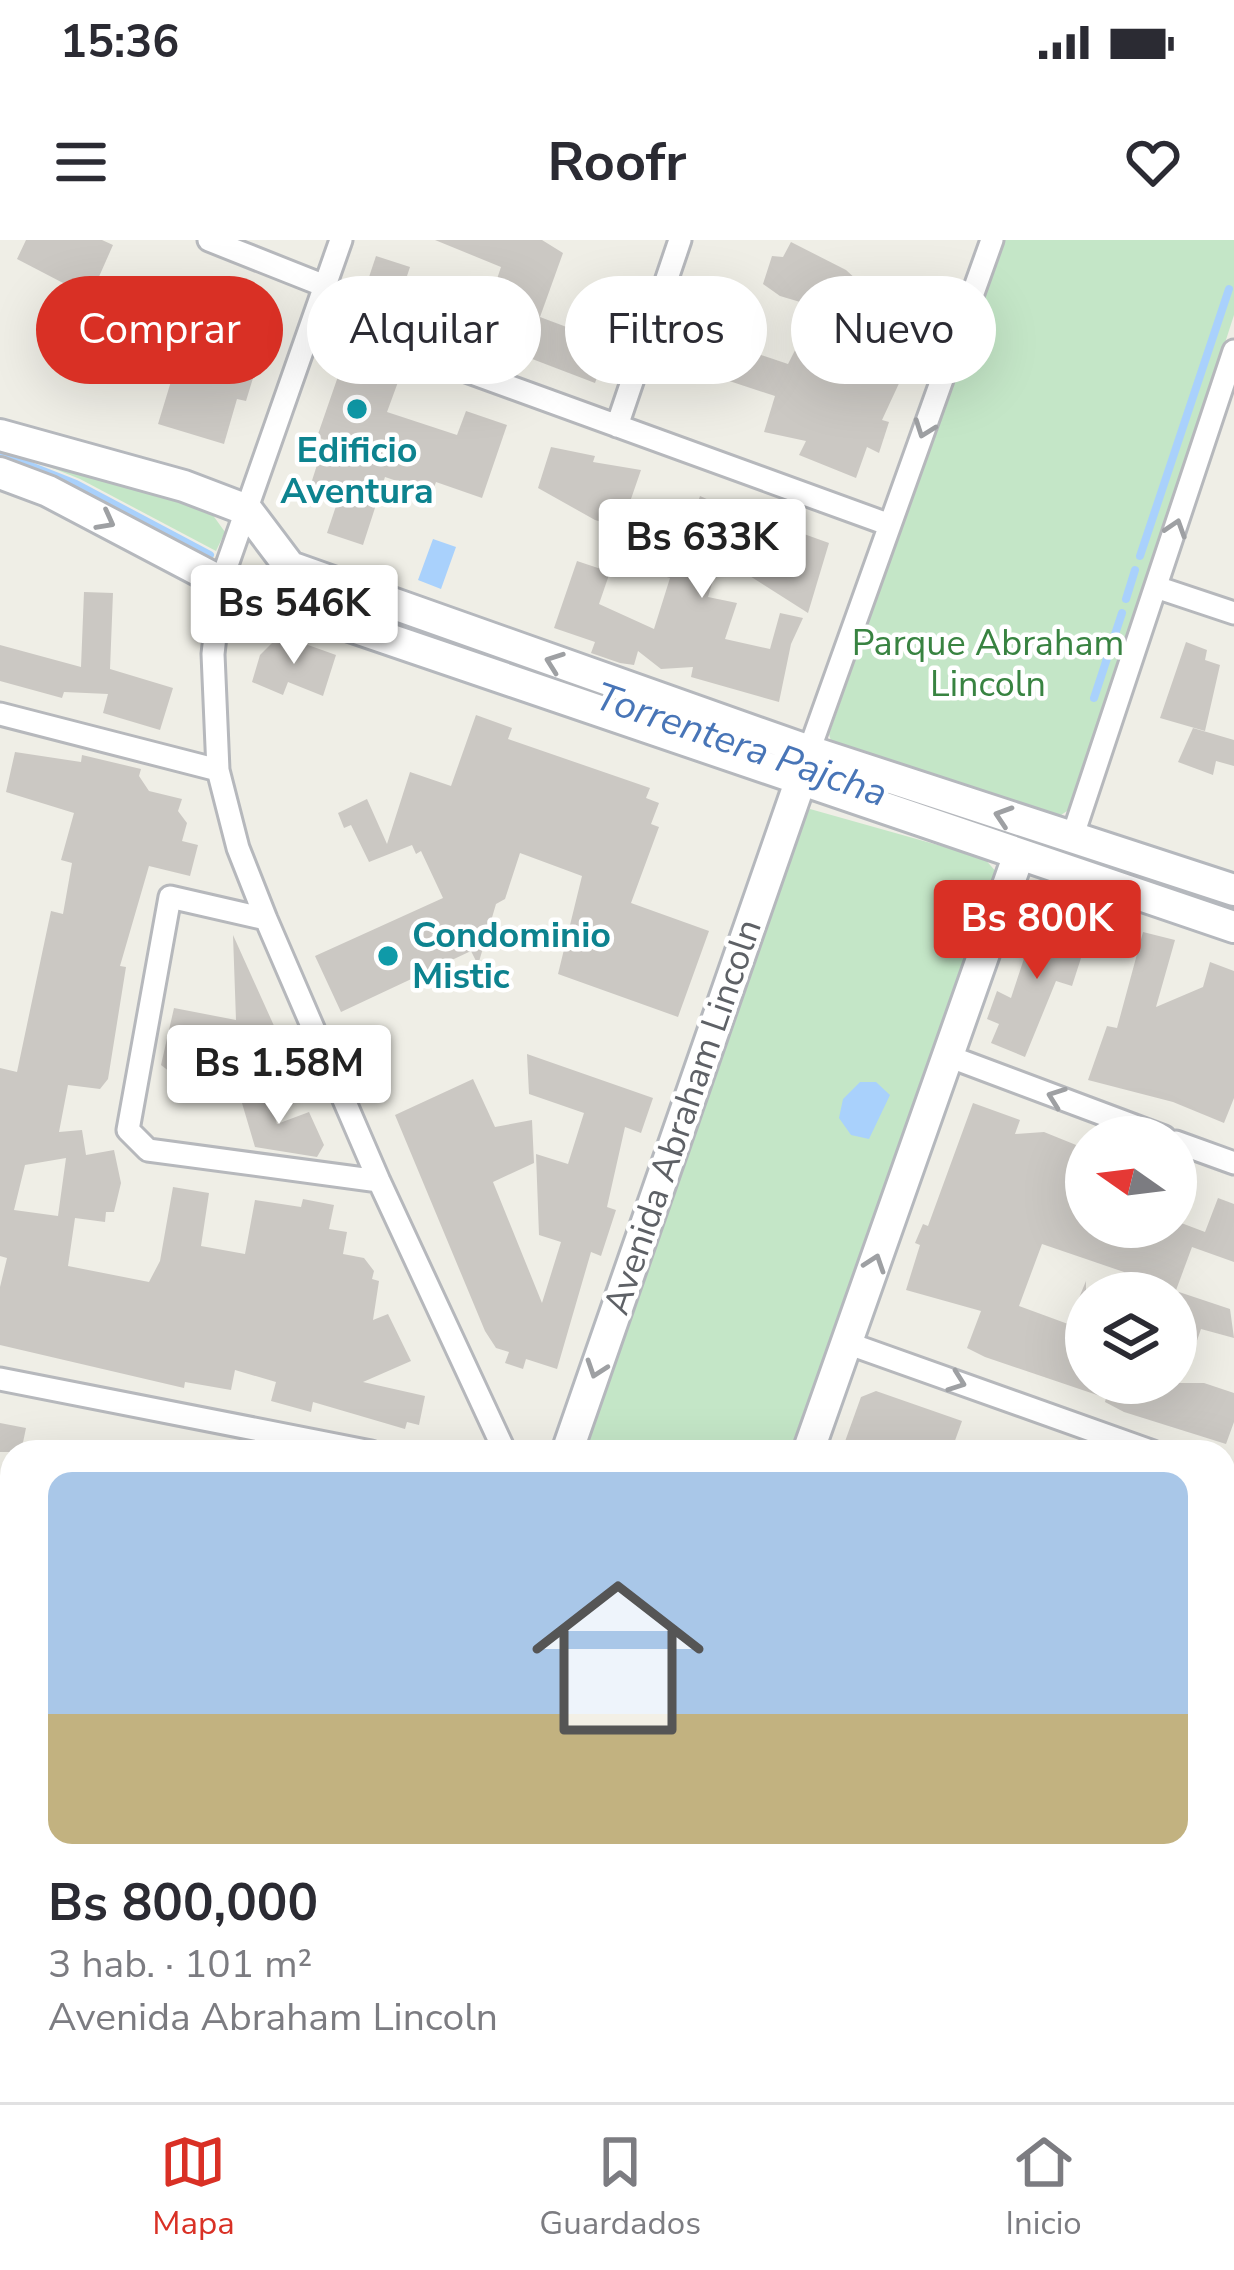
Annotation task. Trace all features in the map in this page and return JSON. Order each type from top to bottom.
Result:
[{"type":"main road","points":[[0,435],[184,486],[247,510],[290,567],[809,752],[1234,890]]},
{"type":"main road","points":[[0,472],[48,491],[221,582],[1234,927]]},
{"type":"main road","name":"Avenida Abraham Lincoln","points":[[571,1440],[800,782]]},
{"type":"main road","points":[[812,1440],[1018,857]]},
{"type":"street","points":[[209,240],[307,279]]},
{"type":"street","points":[[328,276],[341,240]]},
{"type":"street","points":[[617,426],[680,240]]},
{"type":"street","points":[[809,752],[992,240]]},
{"type":"street","points":[[307,339],[221,582],[213,654],[218,770],[238,848],[266,919],[379,1181],[499,1440]]},
{"type":"street","points":[[1072,838],[1234,351]]},
{"type":"street","points":[[502,384],[890,525]]},
{"type":"street","points":[[1156,587],[1234,613]]},
{"type":"street","points":[[0,714],[218,770]]},
{"type":"street","points":[[266,919],[170,897],[128,1130],[148,1150],[379,1181]]},
{"type":"street","points":[[948,1056],[1108,1116]]},
{"type":"street","points":[[1197,1150],[1234,1163]]},
{"type":"street","points":[[847,1342],[1120,1440]]},
{"type":"street","points":[[0,1379],[310,1440]]},
{"type":"green space","name":"Parque Abraham Lincoln","points":[[1004,240],[1234,240],[1234,315],[1076,805],[1055,819],[832,745],[829,734],[953,384],[996,384],[996,276],[991,276]]},
{"type":"green space","points":[[15,453],[207,507],[225,532],[216,551],[80,479]]},
{"type":"green space","name":"Parque Abraham Lincoln","points":[[810,809],[984,858],[998,874],[800,1440],[583,1440],[804,813]]},
{"type":"water","points":[[433,539],[456,547],[441,589],[418,580]]},
{"type":"water","points":[[860,1082],[876,1082],[890,1095],[869,1139],[851,1135],[839,1118],[843,1099]]},
{"type":"building","points":[[26,240],[102,240],[113,245],[99,276],[50,276],[17,259]]},
{"type":"building","points":[[435,240],[542,240],[563,253],[541,314],[541,276],[498,276],[501,267]]},
{"type":"building","points":[[791,242],[853,276],[791,276],[791,299],[767,287],[772,256],[783,257]]},
{"type":"building","points":[[376,256],[410,267],[407,276],[369,276]]},
{"type":"building","points":[[541,317],[565,326],[565,372],[541,362]]},
{"type":"building","points":[[767,357],[788,364],[791,358],[791,384],[899,384],[882,420],[889,422],[879,453],[867,447],[856,478],[799,455],[806,441],[764,432],[775,396],[739,384],[767,384]]},
{"type":"building","points":[[170,384],[251,384],[246,401],[237,399],[224,444],[158,424]]},
{"type":"building","points":[[335,384],[397,384],[387,412],[457,435],[466,411],[507,425],[482,498],[436,482],[432,493],[385,477],[363,545],[327,533],[337,503],[308,493],[325,440],[317,437]]},
{"type":"building","points":[[551,447],[595,456],[593,462],[641,470],[621,528],[595,520],[538,488]]},
{"type":"building","points":[[700,496],[787,535],[790,529],[829,543],[808,613],[720,557],[708,597],[737,603],[725,639],[770,649],[780,613],[803,618],[791,644],[779,702],[691,677],[693,667],[661,669],[638,651],[634,665],[620,663],[591,653],[595,642],[554,628],[577,561],[610,572],[599,604],[654,629],[670,578],[618,562],[631,531],[681,550]]},
{"type":"building","points":[[84,592],[113,593],[110,669],[173,688],[160,730],[103,713],[108,694],[64,692],[62,698],[0,681],[0,645],[81,667]]},
{"type":"building","points":[[280,635],[336,655],[323,696],[288,682],[283,695],[252,682],[260,655]]},
{"type":"building","points":[[1186,642],[1207,650],[1205,660],[1220,665],[1205,731],[1160,718]]},
{"type":"building","points":[[476,715],[512,728],[508,739],[650,788],[646,798],[659,803],[651,824],[659,827],[631,903],[709,931],[678,1017],[558,974],[582,876],[520,853],[505,899],[496,904],[478,965],[471,951],[341,1012],[315,956],[443,898],[421,851],[416,854],[412,845],[369,862],[351,825],[344,828],[338,813],[367,799],[387,844],[410,772],[451,786]]},
{"type":"building","points":[[1193,728],[1234,740],[1234,766],[1216,761],[1213,775],[1178,762]]},
{"type":"building","points":[[15,752],[81,762],[82,755],[141,769],[139,776],[149,791],[182,799],[178,811],[187,823],[182,841],[198,845],[190,876],[149,866],[120,966],[126,967],[108,1079],[100,1089],[68,1085],[59,1132],[82,1130],[86,1155],[114,1150],[121,1183],[114,1212],[106,1212],[105,1222],[75,1218],[68,1266],[149,1282],[160,1261],[173,1187],[209,1193],[201,1246],[245,1254],[255,1200],[301,1207],[303,1199],[334,1205],[329,1229],[347,1232],[343,1254],[364,1258],[374,1271],[372,1279],[379,1281],[373,1320],[388,1314],[411,1361],[363,1382],[425,1396],[419,1425],[407,1422],[405,1429],[313,1402],[311,1412],[271,1401],[276,1382],[235,1370],[231,1390],[185,1382],[184,1388],[0,1345],[0,1287],[7,1258],[0,1256],[0,1068],[17,1072],[51,911],[63,914],[72,863],[61,860],[74,813],[6,792]],"holes":[[[66,1158],[58,1216],[14,1210],[25,1165]]]},
{"type":"building","points":[[1039,913],[1090,930],[1072,986],[1056,981],[1025,1057],[991,1043],[999,1024],[987,1019],[997,991],[1011,998]]},
{"type":"building","points":[[1143,932],[1175,940],[1156,1007],[1203,987],[1210,962],[1234,971],[1234,1098],[1224,1123],[1173,1102],[1088,1080],[1107,1026],[1117,1028]]},
{"type":"building","points":[[233,935],[289,1059],[227,1048],[221,1083],[174,1075],[161,1065],[174,1008],[236,1020]]},
{"type":"building","points":[[527,1054],[653,1098],[641,1133],[625,1127],[607,1207],[616,1210],[601,1256],[591,1252],[557,1369],[526,1359],[523,1369],[505,1363],[509,1352],[496,1348],[485,1331],[395,1115],[473,1079],[495,1127],[532,1120],[534,1163],[493,1182],[542,1303],[561,1242],[539,1235],[536,1154],[568,1164],[584,1113],[529,1094]]},
{"type":"building","points":[[265,1084],[277,1124],[309,1112],[324,1145],[317,1157],[255,1147],[239,1093]]},
{"type":"building","points":[[973,1103],[1020,1120],[1015,1134],[1044,1132],[1065,1140],[1065,1248],[1192,1248],[1183,1272],[1124,1272],[1042,1244],[1019,1306],[1065,1323],[1065,1384],[967,1348],[981,1311],[906,1290],[923,1224],[928,1226]]},
{"type":"building","points":[[1218,1198],[1234,1204],[1234,1262],[1195,1248],[1197,1229],[1205,1232]]},
{"type":"building","points":[[1197,1298],[1230,1309],[1234,1338],[1201,1329],[1197,1341]]},
{"type":"building","points":[[1197,1383],[1234,1393],[1234,1422],[1227,1440],[1213,1440],[1109,1404],[1197,1404]]},
{"type":"building","points":[[876,1391],[962,1421],[955,1440],[846,1440],[861,1397]]},
{"type":"building","points":[[0,1423],[26,1428],[24,1440],[0,1440]]},
{"type":"waterway","points":[[1140,556],[1229,289]]},
{"type":"waterway","name":"Torrentera Pajcha","points":[[0,454],[76,484],[210,555]]},
{"type":"waterway","points":[[1126,599],[1135,570]]},
{"type":"waterway","name":"Torrentera Pajcha","points":[[251,571],[532,672]]},
{"type":"waterway","points":[[1094,698],[1122,613]]},
{"type":"waterway","name":"Torrentera Pajcha","points":[[1057,851],[1234,908]]},
{"type":"place","name":"Edificio Aventura","points":[[357,409]]},
{"type":"place","name":"Condominio Mistic","points":[[388,956]]}]
